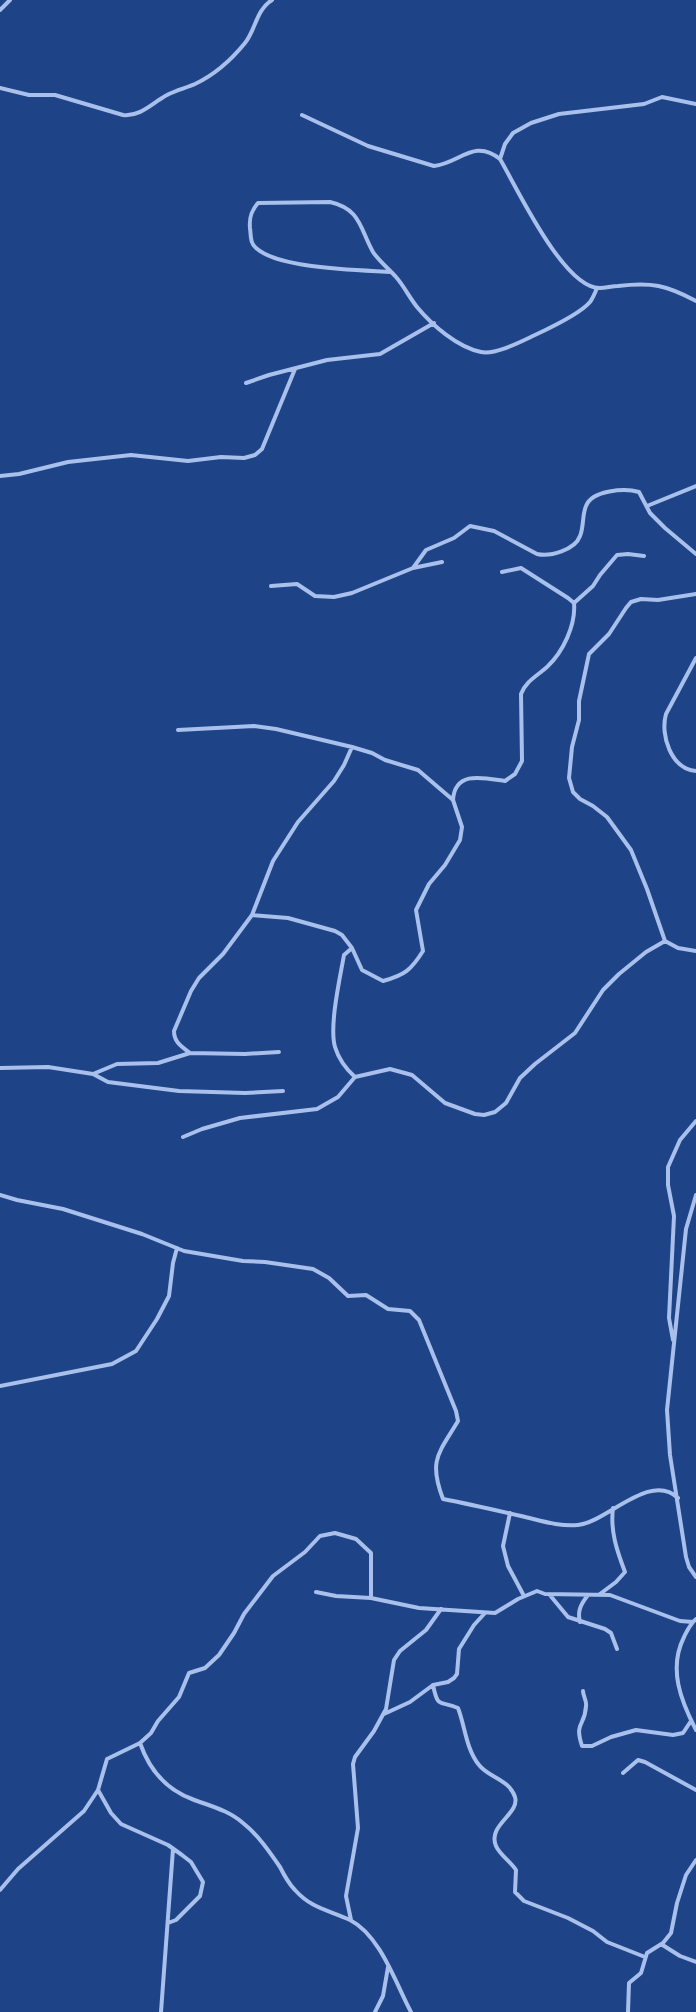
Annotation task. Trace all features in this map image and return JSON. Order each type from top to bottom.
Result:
[{"type":"street","points":[[0,10],[10,0]]},
{"type":"street","points":[[0,88],[23,94],[55,95],[123,115],[136,114],[166,95],[197,83],[220,68],[244,44],[250,35],[260,10],[264,5],[272,0]]},
{"type":"street","points":[[500,159],[505,144],[513,133],[531,123],[559,114],[644,104],[662,97],[696,104]]},
{"type":"street","points":[[302,115],[368,146],[428,165],[444,165],[461,155],[478,152],[492,152],[500,159],[544,237],[566,268],[584,284],[597,288],[654,284],[670,288],[696,301]]},
{"type":"street","points":[[391,272],[330,269],[273,259],[255,248],[251,242],[251,212],[258,203],[330,202],[340,204],[357,218],[374,252],[391,272],[418,307],[434,323],[459,343],[481,352],[498,350],[544,331],[574,314],[589,303],[597,288]]},
{"type":"street","points":[[246,384],[269,375],[327,360],[380,354],[434,323]]},
{"type":"street","points":[[0,476],[19,474],[68,462],[118,456],[131,455],[188,461],[221,457],[244,458],[255,455],[262,449],[295,369]]},
{"type":"street","points":[[647,506],[696,486]]},
{"type":"street","points":[[414,568],[426,550],[454,538],[470,526],[494,531],[537,554],[543,555],[566,549],[577,542],[580,537],[586,506],[594,496],[616,490],[634,490],[639,492],[650,513],[665,528],[680,539],[696,554]]},
{"type":"street","points":[[453,800],[457,784],[463,779],[479,778],[505,781],[515,774],[522,761],[521,694],[524,687],[548,666],[561,648],[574,623],[574,603],[593,586],[617,555],[628,554],[644,556]]},
{"type":"street","points":[[271,586],[297,584],[315,596],[324,598],[334,597],[352,593],[414,568],[442,562]]},
{"type":"street","points":[[502,572],[509,569],[521,568],[574,603]]},
{"type":"street","points":[[696,594],[658,600],[641,598],[631,602],[609,634],[589,654],[579,701],[579,720],[572,747],[569,778],[573,792],[580,799],[593,806],[607,817],[631,850],[647,889],[665,941],[678,948],[696,951]]},
{"type":"street","points":[[696,658],[666,714],[663,724],[663,732],[675,761],[689,770],[696,771]]},
{"type":"street","points":[[178,730],[254,726],[276,729],[352,747],[372,753],[385,760],[418,770],[453,800],[462,827],[460,840],[445,865],[429,884],[416,910],[423,951],[413,966],[405,973],[383,981],[362,970],[352,948],[342,935],[335,931],[288,918],[252,916]]},
{"type":"street","points":[[190,1053],[178,1045],[174,1037],[174,1031],[191,991],[199,978],[223,954],[252,916],[273,861],[298,822],[334,781],[344,765],[352,747]]},
{"type":"street","points":[[183,1137],[202,1129],[240,1118],[317,1109],[338,1096],[356,1077],[381,1070],[398,1070],[412,1075],[445,1103],[475,1114],[484,1115],[495,1112],[506,1103],[520,1078],[535,1064],[575,1033],[603,990],[619,974],[646,952],[665,941]]},
{"type":"street","points":[[352,948],[344,956],[333,1040],[339,1058],[346,1068],[356,1077]]},
{"type":"street","points":[[93,1074],[117,1064],[158,1063],[190,1053],[245,1054],[278,1052]]},
{"type":"street","points":[[0,1068],[48,1067],[93,1074],[108,1082],[179,1091],[245,1093],[283,1091]]},
{"type":"street","points":[[674,1343],[669,1318],[674,1216],[668,1185],[668,1168],[680,1140],[696,1122]]},
{"type":"street","points":[[0,1195],[18,1200],[63,1208],[142,1234],[177,1248],[208,1256],[312,1269],[329,1278],[348,1296],[366,1295],[388,1309],[410,1311],[419,1320],[456,1411],[458,1421],[436,1457],[436,1478],[443,1499],[510,1513],[552,1524],[578,1525],[596,1520],[625,1501],[656,1490],[668,1491],[678,1498]]},
{"type":"street","points":[[696,1195],[686,1229],[667,1410],[670,1455],[678,1498],[686,1557],[689,1567],[696,1577]]},
{"type":"street","points":[[0,1386],[112,1364],[136,1351],[157,1319],[169,1296],[173,1263],[177,1248]]},
{"type":"street","points":[[600,1594],[616,1582],[625,1572],[613,1534],[611,1522],[614,1508]]},
{"type":"street","points":[[510,1513],[503,1546],[508,1566],[524,1596]]},
{"type":"street","points":[[0,1890],[18,1869],[84,1811],[98,1790],[107,1759],[140,1743],[179,1697],[189,1673],[205,1668],[219,1655],[234,1633],[244,1614],[273,1576],[305,1552],[320,1536],[335,1533],[356,1539],[371,1552],[371,1598]]},
{"type":"street","points":[[316,1592],[336,1596],[371,1598],[419,1608],[485,1613],[495,1613],[524,1596],[537,1591],[549,1594],[600,1594],[610,1595],[680,1621],[694,1621],[682,1642],[675,1667],[685,1710],[696,1730]]},
{"type":"street","points":[[549,1594],[568,1617],[605,1629],[611,1633],[616,1649]]},
{"type":"street","points":[[580,1622],[578,1616],[580,1606],[588,1595]]},
{"type":"street","points":[[351,1920],[346,1896],[358,1828],[353,1764],[355,1757],[374,1732],[384,1714],[388,1701],[394,1660],[400,1651],[426,1630],[441,1609]]},
{"type":"street","points":[[384,1714],[410,1702],[433,1685],[448,1682],[457,1674],[459,1649],[471,1629],[485,1613]]},
{"type":"street","points":[[433,1685],[437,1700],[440,1704],[458,1708],[472,1753],[480,1767],[507,1784],[516,1799],[515,1806],[497,1830],[494,1839],[500,1852],[516,1870],[515,1892],[524,1900],[568,1918],[594,1931],[607,1942],[645,1957]]},
{"type":"street","points":[[583,1691],[587,1704],[586,1713],[578,1727],[578,1733],[582,1746],[592,1746],[611,1737],[636,1730],[673,1735],[683,1732],[691,1721]]},
{"type":"street","points":[[140,1743],[145,1758],[153,1771],[172,1789],[190,1799],[231,1812],[257,1835],[293,1889],[303,1899],[313,1906],[351,1920],[367,1934],[380,1950],[411,2012]]},
{"type":"street","points":[[624,1773],[634,1761],[638,1760],[645,1762],[696,1790]]},
{"type":"street","points":[[98,1790],[111,1813],[121,1824],[173,1849],[191,1862],[203,1882],[200,1896],[196,1901],[176,1920],[168,1923]]},
{"type":"street","points":[[161,2012],[173,1849]]},
{"type":"street","points":[[628,2012],[629,1983],[641,1973],[647,1953],[661,1944],[671,1933],[677,1903],[686,1875],[696,1860]]},
{"type":"street","points":[[661,1944],[680,1956],[696,1962]]},
{"type":"street","points":[[374,2012],[383,1996],[388,1966]]}]
